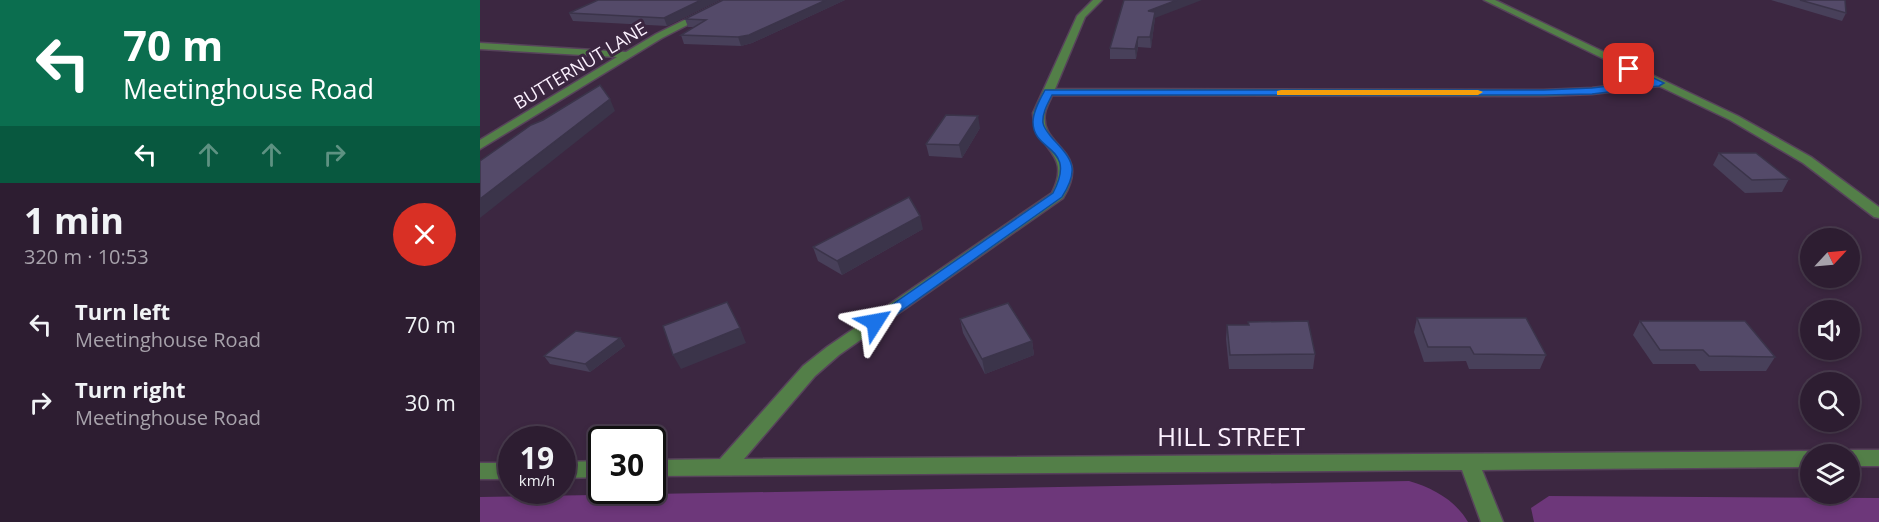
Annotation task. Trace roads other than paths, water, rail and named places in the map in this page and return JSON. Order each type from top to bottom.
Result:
[{"type":"street","name":"BUTTERNUT LANE","points":[[480,145],[629,55],[697,16],[732,0]]},
{"type":"street","points":[[726,466],[809,372],[832,351],[1058,195],[1067,178],[1067,167],[1064,157],[1042,133],[1038,124],[1039,113],[1081,16],[1098,0]]},
{"type":"street","points":[[1488,0],[1734,118],[1807,160],[1879,214]]},
{"type":"street","points":[[480,46],[629,55]]},
{"type":"street","points":[[1048,92],[1544,93],[1592,91],[1659,83]]},
{"type":"street","points":[[1860,458],[1879,458]]},
{"type":"street","name":"HILL STREET","points":[[666,468],[1800,459]]},
{"type":"street","points":[[1469,461],[1492,522]]},
{"type":"street","points":[[480,471],[498,471]]}]
